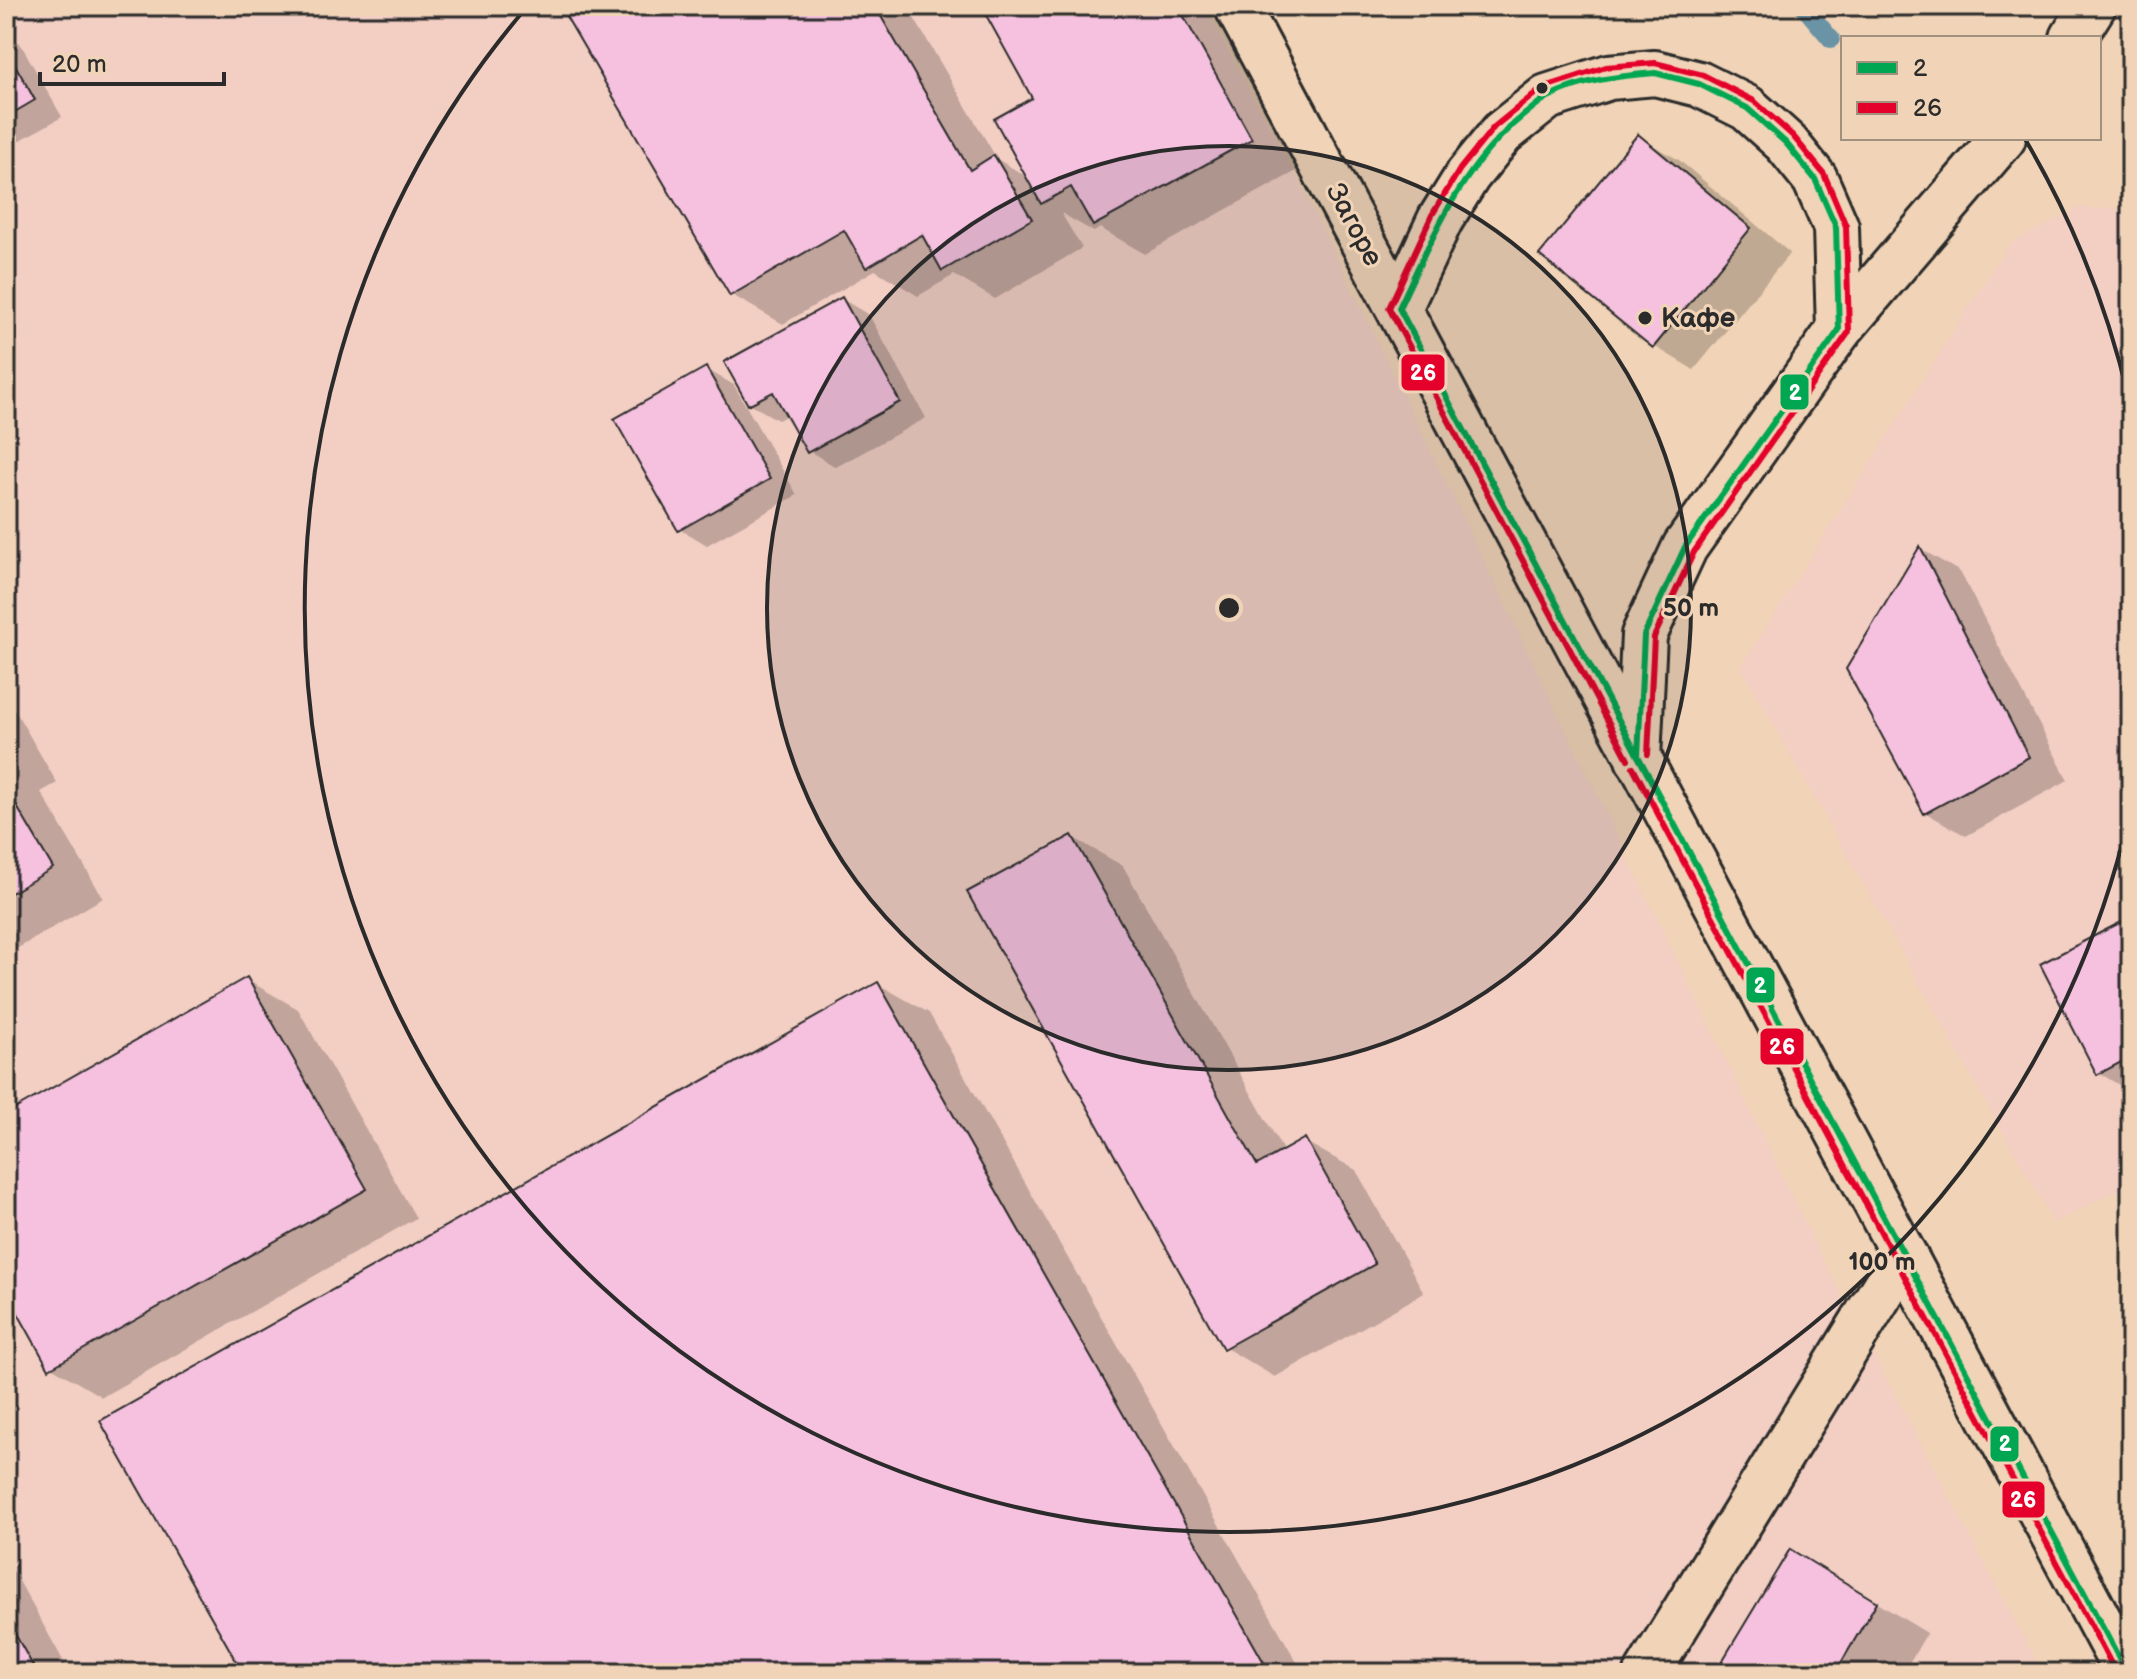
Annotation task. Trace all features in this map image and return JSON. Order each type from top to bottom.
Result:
[{"type":"street","name":"Загоре","points":[[1237,6],[2126,1672]]},
{"type":"street","points":[[2074,36],[2093,6]]},
{"type":"street","points":[[1399,308],[1440,220],[1468,175],[1502,133],[1547,97],[1609,77],[1655,73],[1699,84],[1747,108],[1786,143],[1815,179],[1836,227],[1839,330]]},
{"type":"street","points":[[1638,759],[1644,635],[1685,547],[1839,330],[2001,140]]},
{"type":"street","points":[[1647,1673],[1904,1255]]},
{"type":"shaded area","points":[[6,6],[1204,6],[1301,185],[1821,1256],[2043,1673],[6,1673]]},
{"type":"shaded area","points":[[2078,208],[2131,209],[2131,1183],[2054,1223],[1741,667],[2008,245]]},
{"type":"building","points":[[560,6],[875,6],[970,170],[994,155],[1032,219],[942,271],[922,235],[866,268],[844,230],[730,296]]},
{"type":"building","points":[[981,6],[1178,6],[1252,139],[1093,226],[1071,187],[1041,204],[994,119],[1032,98]]},
{"type":"building","points":[[6,49],[35,100],[6,117]]},
{"type":"building","points":[[1638,134],[1751,228],[1653,348],[1539,255]]},
{"type":"building","points":[[842,297],[900,402],[807,453],[773,392],[748,405],[724,362]]},
{"type":"building","points":[[706,367],[770,479],[678,531],[614,419]]},
{"type":"building","points":[[1920,546],[2029,757],[1924,814],[1846,669]]},
{"type":"building","points":[[6,788],[53,868],[6,896]]},
{"type":"building","points":[[1072,835],[1257,1165],[1305,1138],[1375,1264],[1223,1349],[967,892]]},
{"type":"building","points":[[2131,917],[2131,1057],[2097,1075],[2040,964]]},
{"type":"building","points":[[247,977],[367,1189],[49,1369],[6,1292],[6,1114]]},
{"type":"building","points":[[878,982],[1270,1673],[243,1673],[100,1421]]},
{"type":"building","points":[[1790,1549],[1877,1602],[1835,1673],[1715,1673]]},
{"type":"building","points":[[6,1618],[37,1673],[6,1673]]},
{"type":"waterway","points":[[1803,6],[1831,39]]},
{"type":"transit line","name":"26","points":[[1628,759],[1389,308],[1432,215],[1460,169],[1494,127],[1542,88],[1606,67],[1655,63],[1703,75],[1754,101],[1793,136],[1824,174],[1846,226],[1849,332],[1694,552],[1654,637],[1648,754]]},
{"type":"transit line","name":"2","points":[[1655,73],[1699,84],[1747,108],[1786,143],[1815,179],[1836,227],[1839,330],[1685,547],[1644,635],[1638,756],[1399,308],[1451,204],[1483,156],[1502,135],[1539,103],[1561,91],[1600,80],[1655,73]]},
{"type":"transit line","name":"2","points":[[1638,756],[2127,1673]]},
{"type":"transit line","name":"26","points":[[1633,767],[2116,1673]]},
{"type":"place","name":"Кафе","points":[[1645,318]]}]
